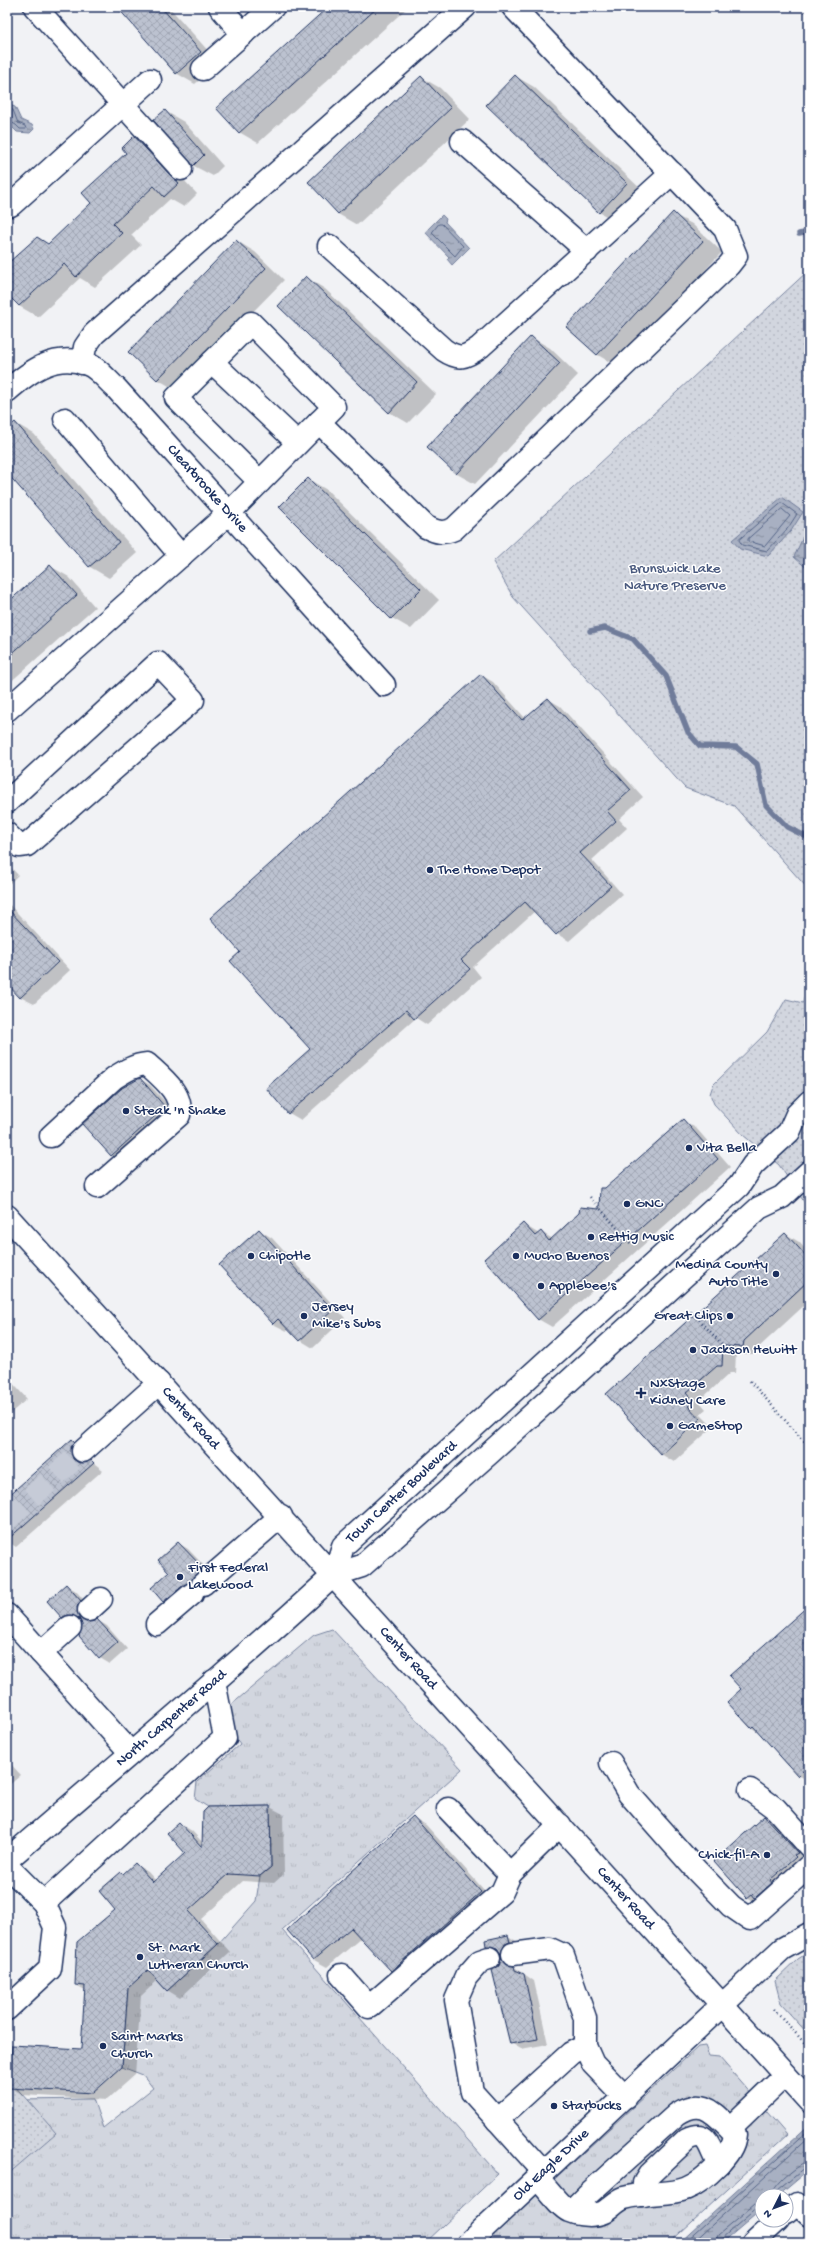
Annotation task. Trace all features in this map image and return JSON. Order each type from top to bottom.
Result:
[{"type":"street","points":[[35,7],[181,170]]},
{"type":"street","points":[[220,7],[243,34]]},
{"type":"street","points":[[203,69],[273,7]]},
{"type":"street","points":[[82,363],[85,347],[94,334],[465,7]]},
{"type":"street","points":[[319,422],[426,527],[438,532],[445,532],[454,529],[729,265],[736,256],[725,229],[513,7]]},
{"type":"street","points":[[7,200],[11,205],[150,80]]},
{"type":"street","points":[[462,141],[587,251]]},
{"type":"street","points":[[329,246],[444,350],[455,357],[464,357],[480,347],[672,173]]},
{"type":"street","points":[[7,710],[229,513],[260,482],[298,443],[334,407],[251,323],[176,398],[260,482]]},
{"type":"street","name":"Clearbrooke Drive","points":[[7,391],[24,376],[45,363],[66,360],[88,364],[115,387],[384,685]]},
{"type":"street","points":[[212,362],[298,443]]},
{"type":"street","points":[[65,419],[181,556]]},
{"type":"street","points":[[7,802],[158,663],[193,700],[27,845],[20,846],[7,834]]},
{"type":"street","points":[[51,1136],[114,1078],[126,1070],[138,1064],[147,1064],[163,1079],[177,1096],[180,1109],[179,1115],[97,1187]]},
{"type":"street","name":"Town Center Boulevard","points":[[334,1574],[343,1546],[739,1186],[753,1165],[789,1132],[797,1114],[809,1102]]},
{"type":"street","name":"Town Center Boulevard","points":[[334,1574],[362,1566],[496,1448],[759,1208],[782,1197],[809,1172]]},
{"type":"street","name":"Center Road","points":[[7,1216],[334,1574],[809,2101]]},
{"type":"street","points":[[83,1451],[159,1384]]},
{"type":"street","points":[[157,1624],[281,1516]]},
{"type":"street","name":"North Carpenter Road","points":[[7,1860],[130,1752],[214,1681],[334,1574]]},
{"type":"street","points":[[7,1615],[130,1752]]},
{"type":"street","points":[[41,1653],[70,1627]]},
{"type":"street","points":[[44,1903],[225,1738],[214,1681]]},
{"type":"street","points":[[610,1763],[629,1794],[697,1871],[731,1906],[750,1919],[809,1866]]},
{"type":"street","points":[[750,1790],[776,1809],[809,1846]]},
{"type":"street","points":[[448,1809],[510,1874]]},
{"type":"street","points":[[341,1975],[369,2006],[502,1892],[510,1874],[560,1825]]},
{"type":"street","points":[[7,1866],[44,1903],[55,1927],[50,1969],[7,2009]]},
{"type":"street","name":"Old Eagle Drive","points":[[468,2243],[782,1949],[809,1934]]},
{"type":"street","points":[[513,1954],[550,1949],[563,1955],[585,2018],[585,2046],[593,2064],[625,2096]]},
{"type":"street","points":[[488,1958],[480,1961],[466,1977],[456,2000],[472,2092],[497,2120],[567,2211],[576,2213],[595,2215],[605,2212],[622,2199],[644,2195],[681,2192],[703,2180],[719,2164],[730,2151],[735,2134],[711,2110],[698,2106],[687,2107],[677,2114],[587,2194],[578,2204],[576,2213]]},
{"type":"street","points":[[497,2120],[571,2053],[585,2046]]},
{"type":"street","points":[[730,2128],[785,2075]]},
{"type":"street","points":[[644,2195],[644,2183],[649,2175],[687,2139],[694,2136],[702,2137],[708,2141],[712,2147],[714,2157],[719,2164]]},
{"type":"street","points":[[794,2206],[797,2204],[809,2215]]},
{"type":"street","points":[[753,2243],[769,2228]]},
{"type":"path","points":[[590,1197],[631,1244]]},
{"type":"path","points":[[691,1311],[733,1356]]},
{"type":"path","points":[[750,1381],[809,1447]]},
{"type":"path","points":[[774,2009],[809,2048]]},
{"type":"green space","name":"Brunswick Lake Nature Preserve","points":[[809,270],[809,890],[734,806],[685,788],[513,597],[493,562]]},
{"type":"green space","points":[[809,976],[809,1209],[779,1165],[743,1135],[714,1104],[710,1094],[713,1085],[767,1032],[786,999],[803,1003]]},
{"type":"green space","points":[[332,1629],[462,1769],[282,1930],[498,2174],[425,2243],[7,2243],[7,2089],[17,2100],[93,2099],[103,2128],[153,2088],[143,2075],[122,2067],[129,1969],[148,1970],[167,1991],[218,1944],[256,1901],[260,1876],[271,1867],[270,1806],[208,1807],[195,1799],[197,1782],[240,1744],[232,1731],[231,1705],[314,1635]]},
{"type":"green space","points":[[809,1952],[809,2035],[781,2004],[775,1981],[798,1959]]},
{"type":"green space","points":[[705,2046],[709,2056],[719,2057],[787,2135],[669,2243],[485,2243],[698,2047]]},
{"type":"green space","points":[[7,2077],[56,2133],[7,2175]]},
{"type":"water","points":[[7,104],[15,107],[21,120],[32,125],[34,129],[30,133],[17,132],[7,122]]},
{"type":"water","points":[[442,215],[446,219],[445,222],[469,248],[452,265],[447,259],[449,257],[425,232]]},
{"type":"water","points":[[782,497],[803,512],[791,531],[768,556],[740,549],[732,540]]},
{"type":"water","points":[[809,533],[809,570],[794,557],[804,535]]},
{"type":"water","points":[[809,2125],[809,2170],[788,2188],[754,2188],[754,2216],[722,2243],[679,2243]]},
{"type":"building","points":[[117,7],[161,7],[201,52],[176,74]]},
{"type":"building","points":[[328,7],[378,7],[239,133],[216,108]]},
{"type":"building","points":[[515,75],[627,183],[599,213],[486,105]]},
{"type":"building","points":[[421,76],[451,108],[338,214],[308,182]]},
{"type":"building","points":[[165,110],[204,155],[193,166],[153,120]]},
{"type":"building","points":[[134,136],[179,183],[164,197],[154,186],[113,224],[122,233],[76,277],[64,264],[19,306],[7,294],[7,264],[37,237],[48,244],[91,203],[82,193],[126,153],[122,148]]},
{"type":"building","points":[[673,212],[703,241],[597,355],[566,327]]},
{"type":"building","points":[[236,240],[266,268],[157,380],[128,352]]},
{"type":"building","points":[[306,276],[417,382],[389,413],[278,306]]},
{"type":"building","points":[[531,336],[560,363],[456,474],[427,447]]},
{"type":"building","points":[[15,422],[119,542],[89,567],[7,473],[7,429]]},
{"type":"building","points":[[308,478],[421,589],[391,619],[279,507]]},
{"type":"building","points":[[50,565],[77,595],[7,658],[7,603]]},
{"type":"building","name":"The Home Depot","points":[[481,674],[522,720],[548,698],[631,790],[607,811],[616,821],[580,853],[611,886],[556,935],[525,902],[461,960],[470,969],[414,1019],[406,1010],[288,1114],[266,1088],[310,1049],[230,961],[240,952],[210,918]]},
{"type":"building","points":[[7,908],[58,962],[20,998],[7,984]]},
{"type":"building","points":[[140,1078],[165,1107],[111,1156],[82,1124],[122,1088]]},
{"type":"building","points":[[683,1119],[718,1159],[538,1320],[484,1259],[523,1223],[535,1236],[541,1231],[549,1241],[579,1213],[580,1207],[599,1209],[600,1188],[605,1188]]},
{"type":"building","points":[[259,1229],[333,1310],[299,1341],[278,1319],[273,1324],[219,1265]]},
{"type":"building","points":[[785,1233],[809,1259],[809,1280],[744,1341],[743,1347],[723,1346],[722,1366],[717,1366],[686,1393],[693,1401],[688,1406],[700,1419],[661,1455],[606,1394]]},
{"type":"building","points":[[72,1439],[75,1442],[71,1447],[73,1459],[79,1463],[91,1460],[94,1463],[7,1540],[7,1497]]},
{"type":"building","points":[[178,1542],[203,1568],[195,1575],[191,1582],[184,1585],[163,1602],[151,1588],[169,1572],[158,1560]]},
{"type":"building","points":[[66,1584],[81,1601],[77,1607],[80,1618],[86,1622],[97,1619],[118,1642],[99,1659],[79,1636],[82,1625],[79,1618],[68,1615],[62,1618],[47,1601]]},
{"type":"building","points":[[809,1605],[809,1765],[798,1776],[753,1726],[751,1728],[727,1702],[741,1689],[729,1676]]},
{"type":"building","name":"St. Mark Lutheran Church","points":[[270,1806],[271,1867],[260,1876],[229,1874],[188,1911],[218,1944],[167,1991],[148,1970],[128,1988],[122,2067],[93,2093],[9,2088],[12,2045],[81,2049],[85,1986],[75,1985],[77,1942],[115,1910],[99,1891],[121,1872],[123,1874],[135,1863],[153,1882],[185,1853],[167,1833],[179,1822],[202,1847],[203,1812],[208,1807]]},
{"type":"building","points":[[413,1816],[481,1892],[391,1971],[351,1928],[313,1960],[287,1930]]},
{"type":"building","points":[[764,1816],[798,1853],[794,1855],[796,1857],[770,1880],[772,1883],[755,1898],[752,1894],[747,1898],[714,1861]]},
{"type":"building","points":[[508,1935],[510,1942],[505,1944],[501,1954],[497,1948],[486,1946],[485,1940]]},
{"type":"building","points":[[501,1957],[508,1965],[514,1966],[515,1970],[524,1974],[538,2039],[510,2044],[492,1970],[499,1966]]},
{"type":"waterway","points":[[799,234],[809,232]]},
{"type":"waterway","points":[[590,631],[605,628],[633,639],[666,676],[688,732],[700,746],[736,747],[757,764],[766,805],[787,827],[809,838]]},
{"type":"tunnel","points":[[7,1519],[83,1451]]},
{"type":"place","name":"The Home Depot","points":[[430,870]]},
{"type":"place","name":"Steak 'n Shake","points":[[126,1111]]},
{"type":"place","name":"Vita Bella","points":[[689,1148]]},
{"type":"place","name":"GNC","points":[[627,1204]]},
{"type":"place","name":"Rettig Music","points":[[591,1237]]},
{"type":"place","name":"Chipotle","points":[[251,1256]]},
{"type":"place","name":"Mucho Buenos","points":[[516,1256]]},
{"type":"place","name":"Medina County Auto Title","points":[[776,1274]]},
{"type":"place","name":"Applebee's","points":[[541,1286]]},
{"type":"place","name":"Jersey Mike's Subs","points":[[304,1316]]},
{"type":"place","name":"Great Clips","points":[[730,1316]]},
{"type":"place","name":"Jackson Hewitt","points":[[693,1350]]},
{"type":"place","name":"NxStage Kidney Care","points":[[641,1393]]},
{"type":"place","name":"GameStop","points":[[670,1426]]},
{"type":"place","name":"First Federal Lakewood","points":[[180,1577]]},
{"type":"place","name":"Chick-fil-A","points":[[767,1855]]},
{"type":"place","name":"St. Mark Lutheran Church","points":[[140,1957]]},
{"type":"place","name":"Saint Marks Church","points":[[103,2046]]},
{"type":"place","name":"Starbucks","points":[[554,2106]]}]
